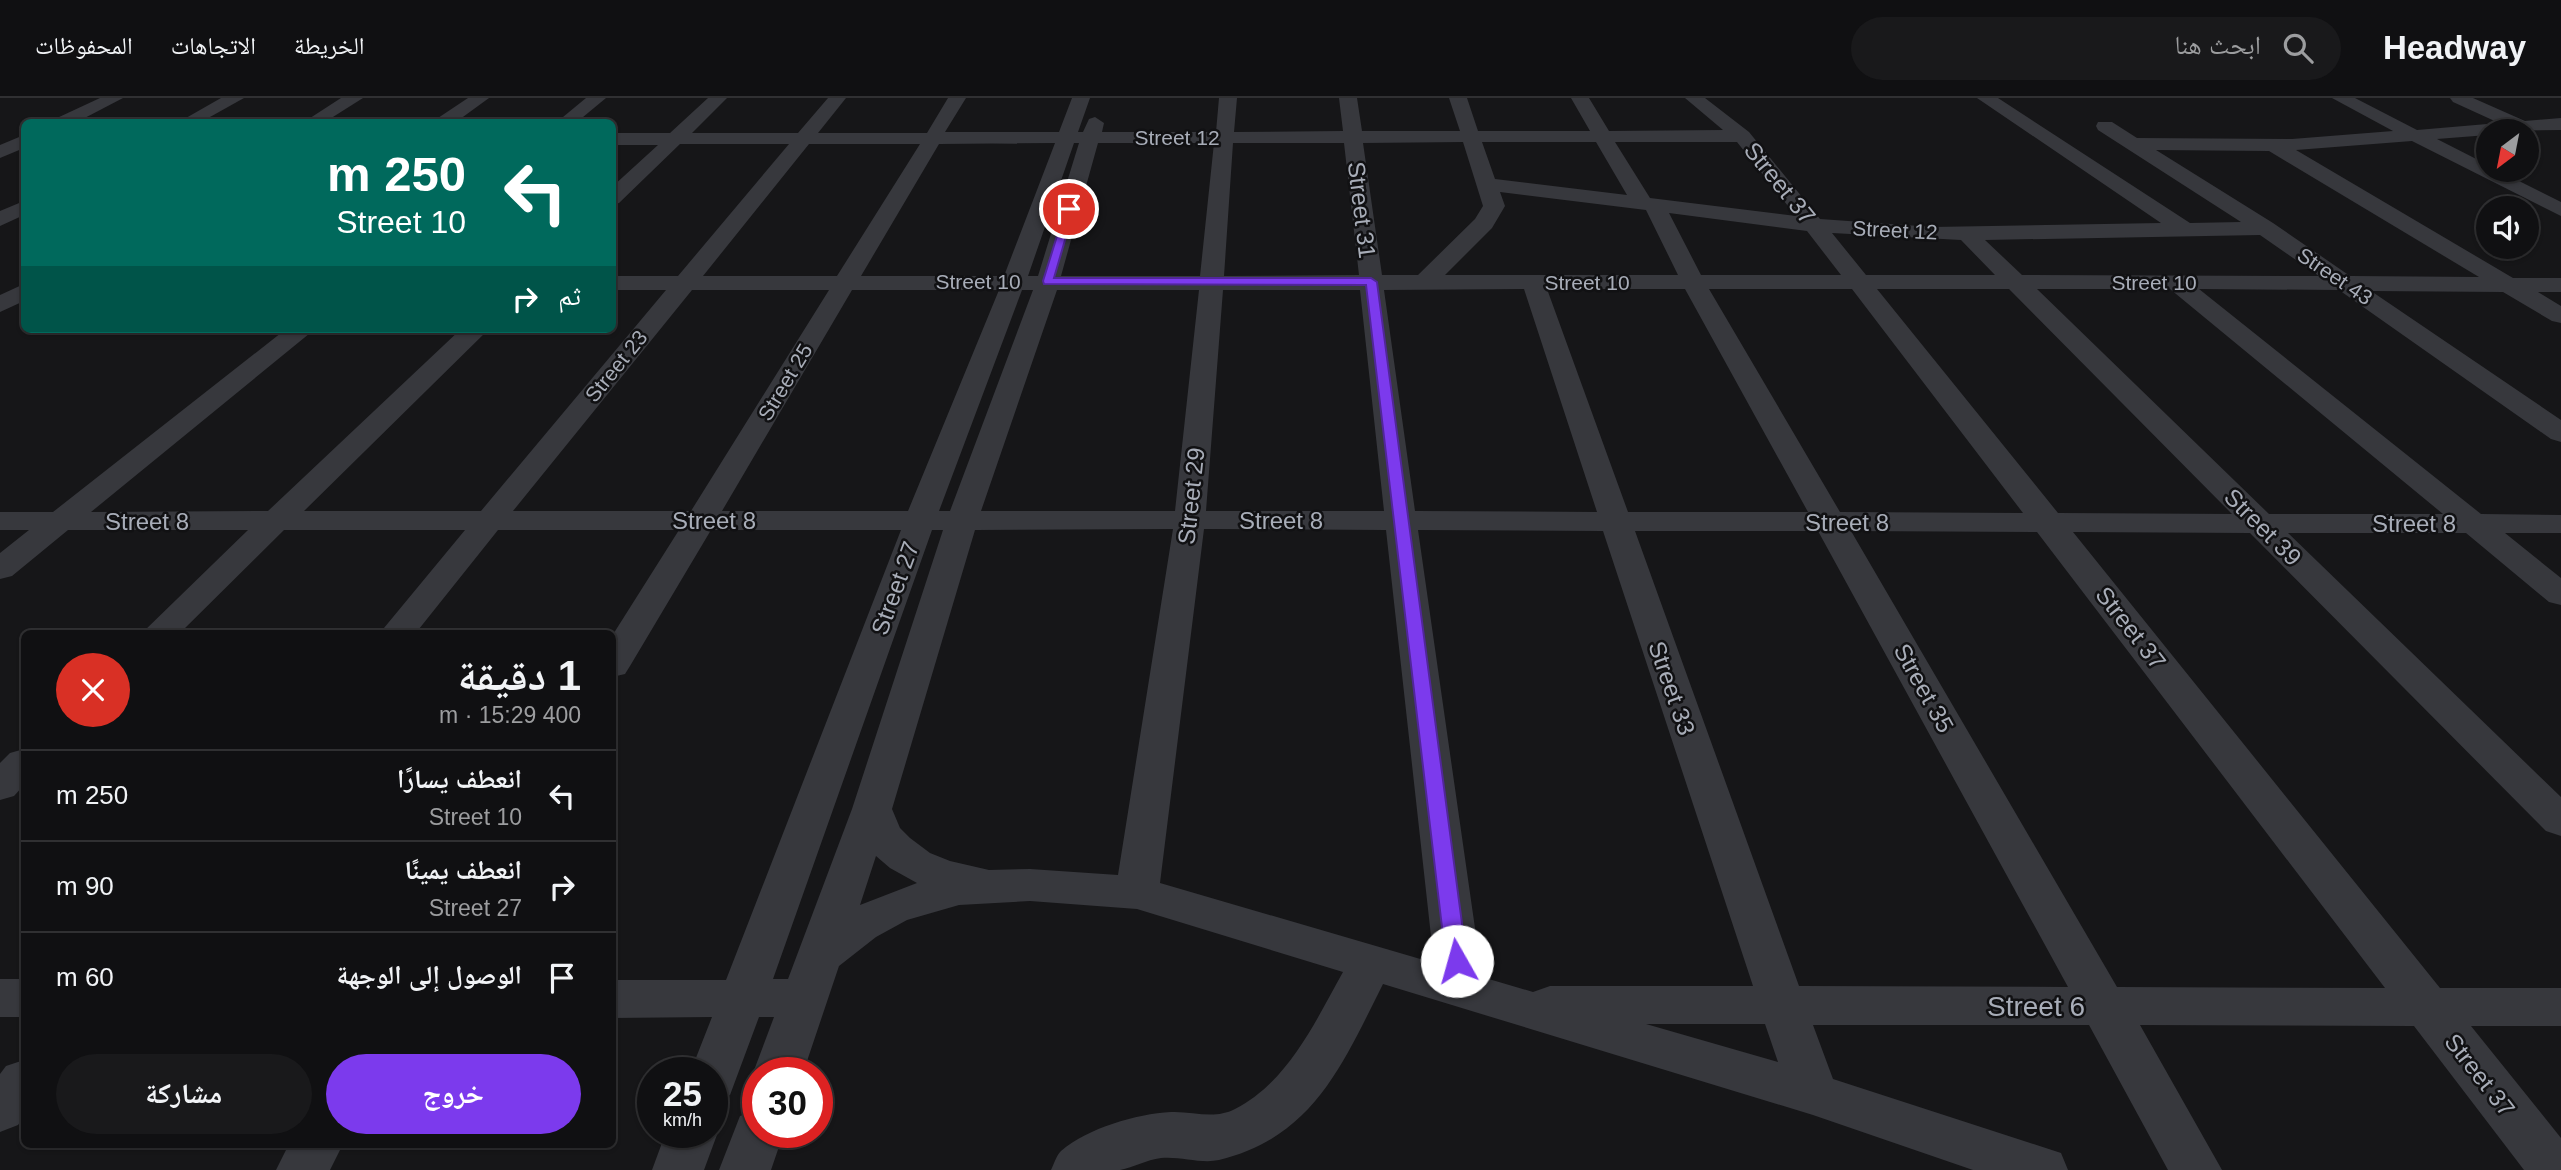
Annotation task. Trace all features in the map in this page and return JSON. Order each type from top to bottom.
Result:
[{"type":"street","points":[[69,119],[114,98]]},
{"type":"street","points":[[194,119],[235,98]]},
{"type":"street","points":[[318,119],[354,98]]},
{"type":"street","points":[[448,119],[480,98]]},
{"type":"street","points":[[570,119],[597,98]]},
{"type":"street","points":[[616,195],[718,98]]},
{"type":"street","name":"Street 23","points":[[399,630],[837,98]]},
{"type":"street","name":"Street 25","points":[[616,660],[957,98]]},
{"type":"street","name":"Street 27","points":[[784,1057],[872,809],[962,520],[1048,281],[1079,137],[1081,98]]},
{"type":"street","name":"Street 27","points":[[721,1057],[920,520],[1014,281],[1079,137],[1103,98]]},
{"type":"street","name":"Street 29","points":[[1137,893],[1190,520],[1228,98]]},
{"type":"street","name":"Street 31","points":[[1348,98],[1460,989]]},
{"type":"street","points":[[1425,282],[1490,217],[1494,206],[1458,98]]},
{"type":"street","name":"Street 35","points":[[1580,98],[1648,204],[1831,522],[2196,1170]]},
{"type":"street","name":"Street 37","points":[[1694,98],[1742,136],[1814,225],[2555,1170]]},
{"type":"street","points":[[1986,98],[2183,228]]},
{"type":"street","points":[[2341,98],[2561,210]]},
{"type":"street","points":[[2459,98],[2504,119]]},
{"type":"street","points":[[2539,126],[2561,124]]},
{"type":"street","name":"Street 43","points":[[2105,126],[2347,283],[2561,433]]},
{"type":"street","points":[[2134,144],[2282,145],[2476,131]]},
{"type":"street","points":[[2539,135],[2561,145]]},
{"type":"street","name":"Street 12","points":[[616,139],[1742,136]]},
{"type":"street","points":[[0,140],[21,140]]},
{"type":"street","points":[[0,152],[21,142]]},
{"type":"street","points":[[2282,145],[2561,316]]},
{"type":"street","points":[[2282,145],[2561,300]]},
{"type":"street","name":"Street 12","points":[[1486,184],[1814,225],[1933,234],[2265,228]]},
{"type":"street","points":[[0,220],[21,209]]},
{"type":"street","points":[[2119,229],[2171,269],[2561,595]]},
{"type":"street","name":"Street 39","points":[[1965,232],[2561,821]]},
{"type":"street","name":"Street 10","points":[[616,283],[2016,282],[2171,269],[2347,283],[2561,285]]},
{"type":"street","name":"Street 33","points":[[1533,282],[1780,1005],[1813,1094]]},
{"type":"street","points":[[0,283],[21,283]]},
{"type":"street","points":[[0,305],[21,293]]},
{"type":"street","points":[[0,569],[298,333]]},
{"type":"street","points":[[162,630],[472,333]]},
{"type":"street","name":"Street 8","points":[[0,521],[1190,520],[2561,524]]},
{"type":"street","points":[[0,786],[21,765]]},
{"type":"street","points":[[872,809],[884,838],[912,863],[952,879],[1000,884],[1068,885],[1137,893],[1813,1094],[2042,1170]]},
{"type":"street","points":[[821,955],[860,925],[905,903],[953,889],[1000,884]]},
{"type":"street","points":[[1077,1170],[1088,1161],[1124,1144],[1171,1135],[1218,1138],[1255,1123],[1286,1101],[1310,1075],[1371,962]]},
{"type":"street","points":[[0,998],[21,998]]},
{"type":"street","points":[[616,999],[804,998]]},
{"type":"street","name":"Street 6","points":[[1511,1004],[2561,1007]]},
{"type":"street","points":[[0,1110],[21,1085]]},
{"type":"street","points":[[302,1170],[315,1148]]},
{"type":"street","points":[[678,1170],[686,1148]]},
{"type":"street","points":[[745,1170],[753,1148]]},
{"type":"route","points":[[1069,209],[1048,281],[1371,282],[1457,961]]}]
